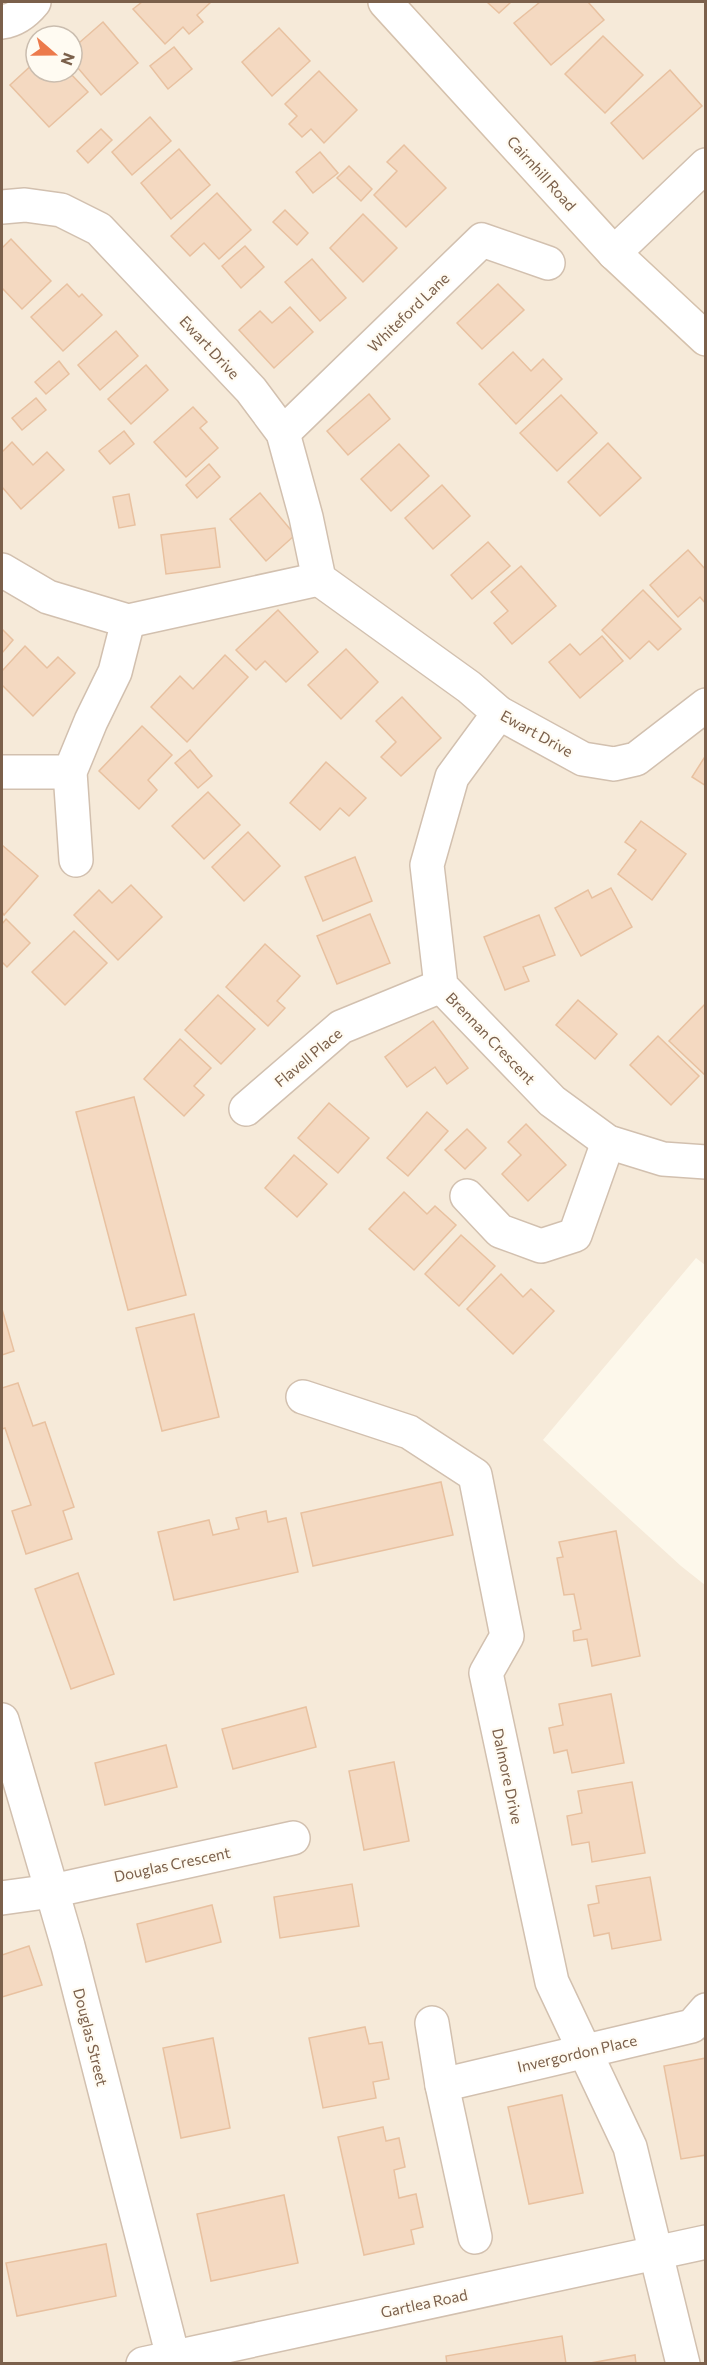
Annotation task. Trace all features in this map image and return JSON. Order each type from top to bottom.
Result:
[{"type":"street","points":[[2,22],[24,13],[34,2]]},
{"type":"street","name":"Cairnhill Road","points":[[385,2],[614,253],[705,339]]},
{"type":"street","points":[[614,253],[705,165]]},
{"type":"street","name":"Ewart Drive","points":[[2,207],[25,205],[61,210],[99,229],[251,390],[283,433],[306,517],[319,579],[469,687],[499,713],[583,759],[614,764],[636,759],[705,705]]},
{"type":"street","name":"Whiteford Lane","points":[[283,433],[482,240],[548,262]]},
{"type":"street","points":[[2,570],[48,597],[128,621],[319,579]]},
{"type":"street","points":[[76,860],[70,772],[115,672],[128,621]]},
{"type":"street","name":"Brennan Crescent","points":[[499,713],[452,777],[427,865],[441,986],[552,1101],[608,1142],[663,1159],[705,1162]]},
{"type":"street","points":[[2,772],[70,772]]},
{"type":"street","name":"Flavell Place","points":[[246,1109],[341,1027],[441,986]]},
{"type":"street","points":[[467,1196],[500,1231],[520,1239],[541,1246],[575,1235],[608,1142]]},
{"type":"street","name":"Dalmore Drive","points":[[303,1396],[409,1432],[475,1475],[507,1636],[486,1673],[552,1982],[630,2147],[658,2253],[683,2364]]},
{"type":"street","name":"Douglas Street","points":[[2,1720],[52,1891],[158,2360]]},
{"type":"street","name":"Douglas Crescent","points":[[2,1898],[52,1891],[292,1838]]},
{"type":"street","name":"Invergordon Place","points":[[442,2085],[692,2026],[705,2010]]},
{"type":"street","points":[[432,2023],[442,2085],[475,2237]]},
{"type":"street","name":"Gartlea Road","points":[[158,2360],[705,2242]]},
{"type":"shaded area","points":[[2,2],[705,2],[705,1265],[696,1258],[543,1440],[681,1566],[705,1585],[705,2363],[2,2364]]},
{"type":"building","points":[[142,2],[211,2],[197,15],[203,22],[189,34],[183,27],[165,44],[133,9]]},
{"type":"building","points":[[487,2],[511,2],[499,13]]},
{"type":"building","points":[[540,2],[588,2],[604,20],[551,65],[514,23]]},
{"type":"building","points":[[103,22],[138,63],[101,95],[84,75],[84,39]]},
{"type":"building","points":[[279,28],[310,61],[272,96],[242,62]]},
{"type":"building","points":[[603,36],[643,75],[605,113],[565,74]]},
{"type":"building","points":[[174,47],[192,69],[168,89],[150,66]]},
{"type":"building","points":[[670,70],[702,106],[643,159],[611,123]]},
{"type":"building","points":[[319,71],[357,110],[324,143],[311,129],[302,137],[289,124],[297,116],[285,104]]},
{"type":"building","points":[[24,72],[24,84],[80,84],[88,92],[49,127],[10,85]]},
{"type":"building","points":[[150,117],[171,141],[132,175],[112,152]]},
{"type":"building","points":[[101,129],[112,140],[88,163],[77,151]]},
{"type":"building","points":[[404,145],[446,188],[406,227],[374,195],[397,171],[387,162]]},
{"type":"building","points":[[179,149],[210,185],[171,219],[141,183]]},
{"type":"building","points":[[320,152],[338,173],[313,193],[296,172]]},
{"type":"building","points":[[349,166],[372,189],[361,201],[337,178]]},
{"type":"building","points":[[217,193],[251,230],[219,259],[204,243],[190,256],[171,236]]},
{"type":"building","points":[[285,210],[308,233],[297,245],[273,222]]},
{"type":"building","points":[[363,214],[397,248],[363,282],[330,248]]},
{"type":"building","points":[[11,239],[51,281],[22,309],[2,288],[2,248]]},
{"type":"building","points":[[245,246],[264,267],[241,288],[222,266]]},
{"type":"building","points":[[312,259],[346,298],[320,321],[285,282]]},
{"type":"building","points":[[67,284],[79,297],[82,294],[102,315],[63,351],[31,317]]},
{"type":"building","points":[[498,284],[524,310],[482,349],[457,323]]},
{"type":"building","points":[[290,307],[313,332],[274,368],[239,330],[260,311],[272,323]]},
{"type":"building","points":[[116,331],[138,356],[100,390],[78,365]]},
{"type":"building","points":[[513,352],[531,371],[543,359],[562,379],[516,424],[479,384]]},
{"type":"building","points":[[59,361],[69,374],[46,394],[35,382]]},
{"type":"building","points":[[146,365],[168,390],[131,424],[108,399]]},
{"type":"building","points":[[369,394],[390,419],[348,455],[327,431]]},
{"type":"building","points":[[561,395],[597,433],[557,471],[520,433]]},
{"type":"building","points":[[36,398],[46,410],[22,430],[12,418]]},
{"type":"building","points":[[193,407],[207,422],[200,428],[218,448],[186,477],[154,442]]},
{"type":"building","points":[[124,431],[134,444],[110,464],[99,451]]},
{"type":"building","points":[[12,442],[33,465],[47,452],[64,470],[21,509],[2,487],[2,452]]},
{"type":"building","points":[[608,443],[641,478],[600,516],[568,482]]},
{"type":"building","points":[[399,444],[429,476],[391,511],[361,479]]},
{"type":"building","points":[[209,464],[220,477],[197,498],[186,485]]},
{"type":"building","points":[[442,485],[470,516],[433,549],[405,518]]},
{"type":"building","points":[[260,493],[295,535],[266,561],[230,519]]},
{"type":"building","points":[[129,494],[135,525],[119,528],[113,497]]},
{"type":"building","points":[[215,528],[220,567],[166,574],[161,535]]},
{"type":"building","points":[[488,542],[510,566],[472,599],[451,575]]},
{"type":"building","points":[[688,550],[706,570],[706,604],[700,597],[678,617],[650,585]]},
{"type":"building","points":[[521,566],[556,606],[512,644],[494,623],[508,611],[491,592]]},
{"type":"building","points":[[643,590],[681,629],[658,650],[649,641],[630,659],[602,630]]},
{"type":"building","points":[[278,610],[318,652],[286,682],[265,661],[256,670],[236,650]]},
{"type":"building","points":[[2,629],[13,640],[2,653]]},
{"type":"building","points":[[602,636],[623,661],[580,698],[549,662],[570,644],[580,655]]},
{"type":"building","points":[[25,646],[47,668],[58,657],[75,673],[33,716],[2,685],[2,671]]},
{"type":"building","points":[[346,649],[378,682],[341,719],[308,685]]},
{"type":"building","points":[[225,655],[248,677],[187,742],[151,707],[180,676],[193,689]]},
{"type":"building","points":[[402,697],[441,738],[401,776],[381,757],[396,742],[376,721]]},
{"type":"building","points":[[142,726],[172,755],[148,780],[157,790],[139,809],[99,771]]},
{"type":"building","points":[[190,750],[212,776],[198,788],[175,763]]},
{"type":"building","points":[[706,755],[706,786],[692,777]]},
{"type":"building","points":[[326,762],[366,798],[349,816],[340,808],[320,830],[290,803]]},
{"type":"building","points":[[208,792],[240,825],[204,859],[172,826]]},
{"type":"building","points":[[641,821],[686,854],[652,900],[618,874],[636,850],[625,842]]},
{"type":"building","points":[[248,832],[280,866],[244,901],[212,867]]},
{"type":"building","points":[[2,845],[38,876],[4,915],[2,912]]},
{"type":"building","points":[[355,857],[372,901],[323,921],[305,877]]},
{"type":"building","points":[[131,885],[162,917],[118,960],[74,915],[99,890],[112,903]]},
{"type":"building","points":[[611,888],[632,927],[581,956],[555,908],[588,890],[592,898]]},
{"type":"building","points":[[370,914],[390,963],[337,984],[317,936]]},
{"type":"building","points":[[539,915],[555,955],[523,967],[529,981],[505,990],[484,937]]},
{"type":"building","points":[[6,919],[30,943],[7,967],[2,962],[2,924]]},
{"type":"building","points":[[74,931],[107,963],[65,1005],[32,972]]},
{"type":"building","points":[[265,944],[300,976],[277,1001],[285,1008],[268,1026],[226,987]]},
{"type":"building","points":[[218,995],[255,1029],[221,1064],[185,1030]]},
{"type":"building","points":[[578,1000],[617,1034],[595,1059],[556,1025]]},
{"type":"building","points":[[706,1003],[706,1076],[669,1041]]},
{"type":"building","points":[[433,1021],[468,1068],[447,1084],[435,1067],[407,1087],[385,1057]]},
{"type":"building","points":[[658,1036],[699,1076],[671,1105],[630,1065]]},
{"type":"building","points":[[180,1039],[211,1068],[194,1086],[204,1095],[184,1116],[144,1079]]},
{"type":"building","points":[[134,1097],[186,1295],[128,1310],[76,1112]]},
{"type":"building","points":[[329,1103],[369,1138],[338,1173],[298,1138]]},
{"type":"building","points":[[427,1112],[448,1131],[408,1176],[387,1158]]},
{"type":"building","points":[[526,1124],[566,1165],[528,1201],[502,1174],[521,1155],[508,1142]]},
{"type":"building","points":[[467,1129],[486,1148],[465,1169],[445,1150]]},
{"type":"building","points":[[294,1155],[327,1184],[297,1217],[265,1188]]},
{"type":"building","points":[[404,1192],[427,1214],[435,1206],[456,1225],[414,1270],[369,1229]]},
{"type":"building","points":[[461,1235],[495,1266],[459,1306],[425,1274]]},
{"type":"building","points":[[501,1274],[523,1297],[531,1289],[554,1311],[513,1354],[467,1309]]},
{"type":"building","points":[[2,1309],[14,1351],[2,1355]]},
{"type":"building","points":[[194,1314],[219,1417],[162,1431],[136,1328]]},
{"type":"building","points":[[18,1383],[33,1426],[45,1422],[74,1507],[63,1511],[72,1539],[26,1554],[12,1511],[31,1505],[5,1428],[2,1429],[2,1388]]},
{"type":"building","points":[[441,1482],[453,1535],[313,1566],[301,1513]]},
{"type":"building","points":[[266,1511],[268,1522],[286,1518],[298,1572],[174,1600],[158,1532],[209,1520],[213,1535],[239,1529],[236,1518]]},
{"type":"building","points":[[616,1531],[640,1656],[592,1666],[587,1639],[574,1641],[573,1631],[581,1629],[574,1594],[564,1595],[557,1558],[563,1557],[559,1542]]},
{"type":"building","points":[[78,1573],[114,1674],[71,1689],[35,1589]]},
{"type":"building","points":[[611,1694],[624,1763],[572,1773],[567,1750],[554,1753],[549,1728],[563,1725],[559,1704]]},
{"type":"building","points":[[306,1707],[316,1747],[233,1769],[222,1729]]},
{"type":"building","points":[[166,1745],[177,1787],[105,1805],[95,1763]]},
{"type":"building","points":[[394,1762],[409,1841],[364,1850],[349,1771]]},
{"type":"building","points":[[632,1782],[645,1853],[592,1862],[589,1842],[572,1845],[567,1816],[582,1813],[578,1791]]},
{"type":"building","points":[[650,1877],[661,1940],[612,1949],[609,1933],[594,1936],[588,1905],[599,1903],[596,1886]]},
{"type":"building","points":[[352,1884],[359,1926],[280,1938],[274,1897]]},
{"type":"building","points":[[212,1905],[221,1942],[146,1962],[137,1924]]},
{"type":"building","points":[[29,1946],[42,1985],[2,1997],[2,1955]]},
{"type":"building","points":[[365,2027],[369,2044],[382,2042],[389,2079],[373,2082],[376,2098],[323,2108],[309,2038]]},
{"type":"building","points":[[213,2038],[230,2128],[181,2138],[163,2048]]},
{"type":"building","points":[[706,2058],[706,2155],[681,2159],[664,2066]]},
{"type":"building","points":[[562,2095],[583,2193],[529,2204],[508,2107]]},
{"type":"building","points":[[383,2127],[386,2141],[399,2138],[405,2167],[394,2170],[399,2198],[416,2194],[423,2227],[411,2230],[414,2244],[364,2255],[338,2137]]},
{"type":"building","points":[[284,2195],[298,2263],[211,2281],[197,2214]]},
{"type":"building","points":[[106,2244],[116,2296],[17,2316],[6,2263]]},
{"type":"building","points":[[562,2336],[566,2364],[447,2364],[446,2356]]},
{"type":"building","points":[[635,2355],[636,2364],[591,2364],[591,2363]]}]
